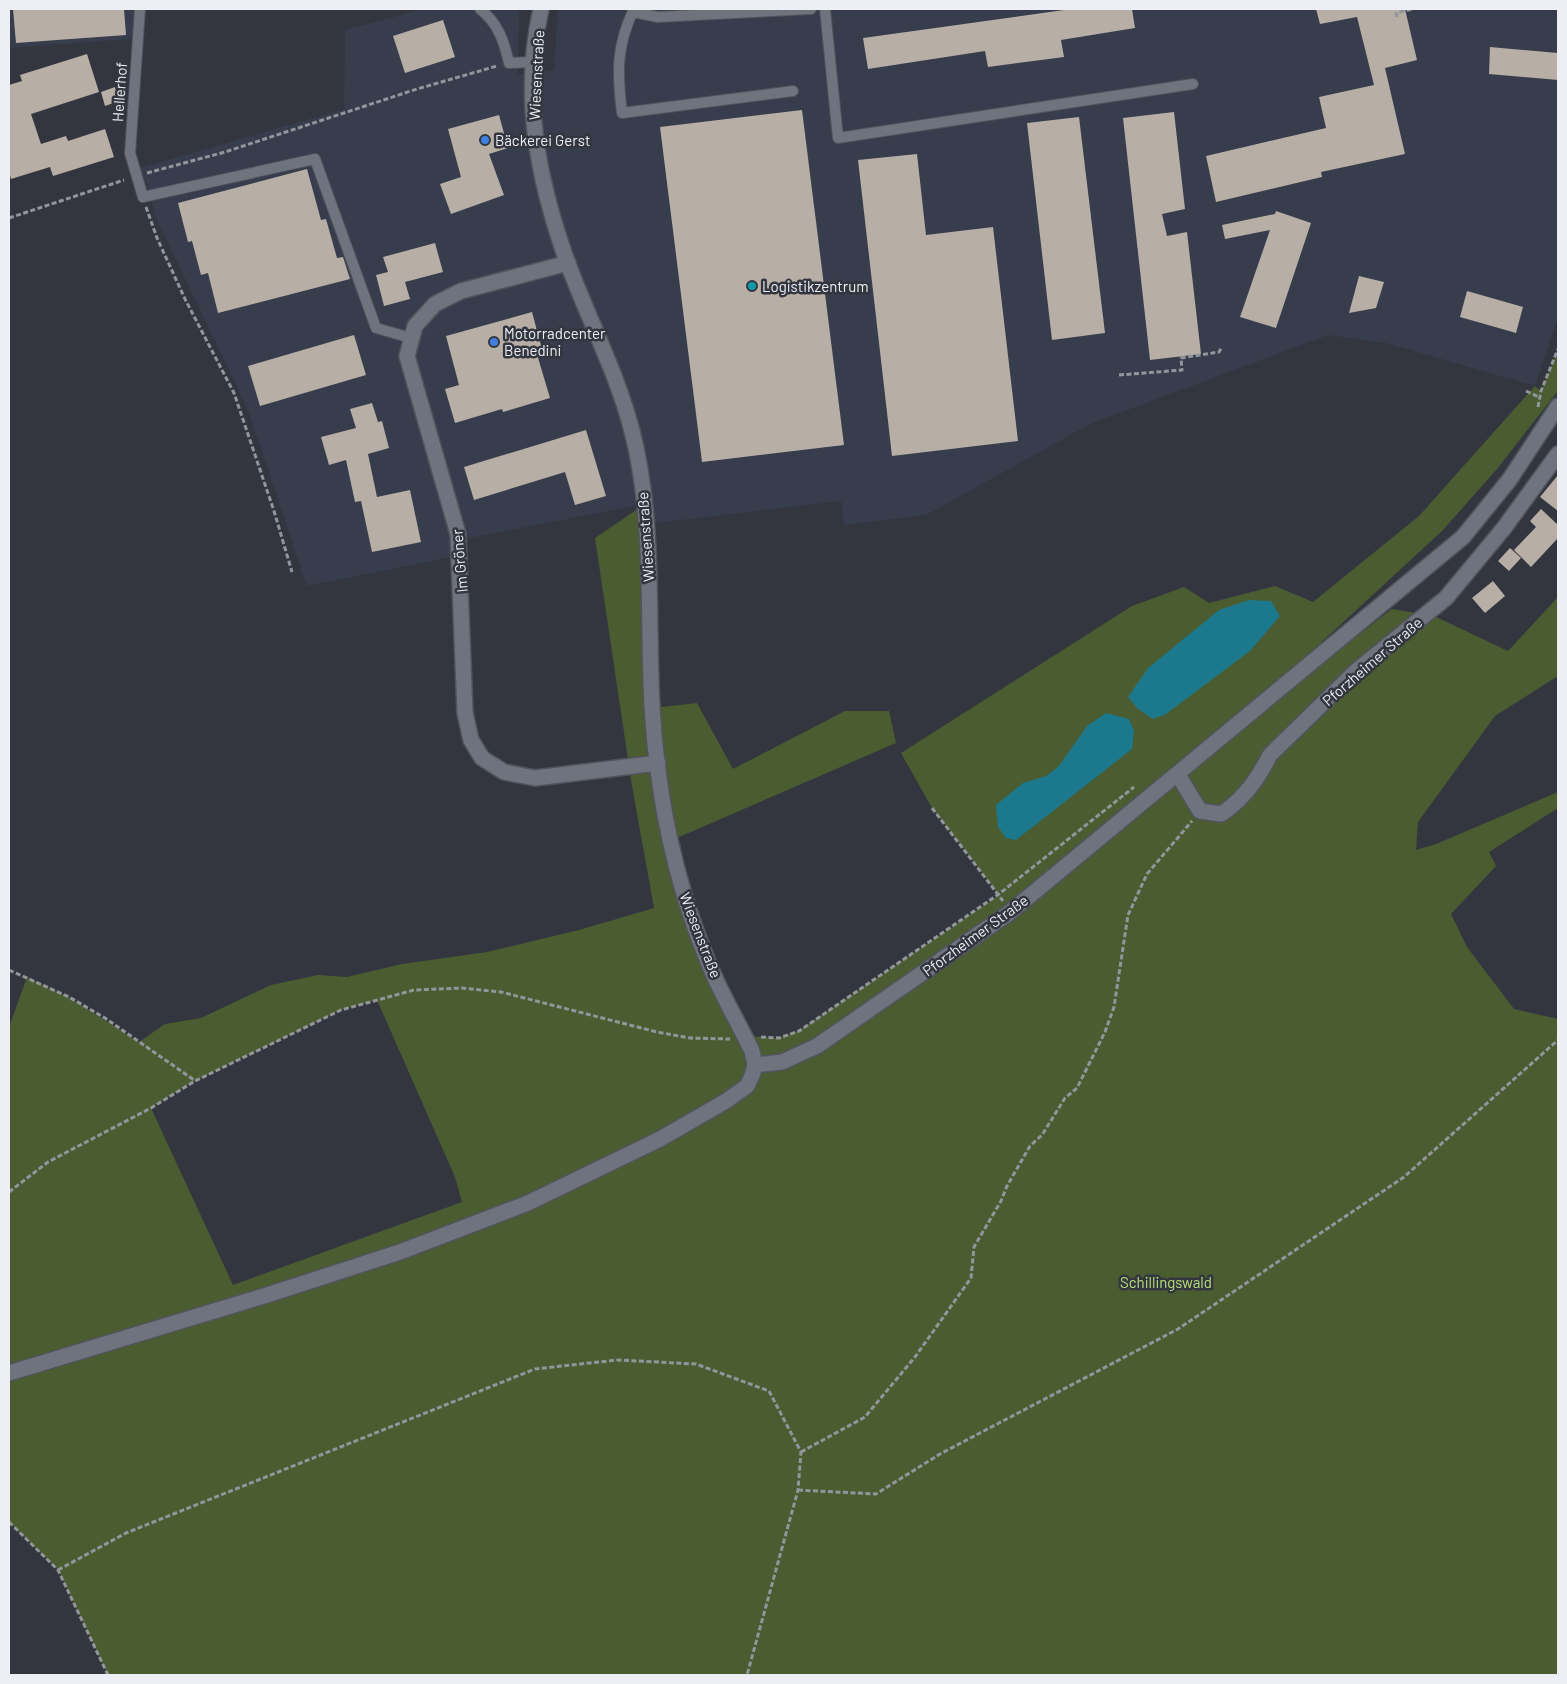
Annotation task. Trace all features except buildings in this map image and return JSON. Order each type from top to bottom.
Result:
[{"type":"street","name":"Wiesenstraße","points":[[541,9],[534,62],[533,132],[542,180],[568,263],[614,376],[632,431],[647,524],[652,708],[670,841],[686,900],[709,964],[752,1051],[755,1065]]},
{"type":"street","name":"Im Gröner","points":[[568,263],[461,291],[435,304],[414,326],[406,356],[458,534],[465,713],[471,740],[482,758],[504,772],[535,778],[658,763]]},
{"type":"street","name":"Pforzheimer Straße","points":[[755,1065],[782,1062],[817,1046],[1009,912],[1178,775],[1463,536],[1510,479],[1554,403]]},
{"type":"street","name":"Pforzheimer Straße","points":[[1200,811],[1221,814],[1233,806],[1277,748],[1356,671],[1446,598],[1504,528],[1558,454]]},
{"type":"street","points":[[1178,775],[1200,811]]},
{"type":"street","points":[[9,1373],[362,1264],[528,1203],[660,1139],[726,1101],[747,1086],[755,1065]]},
{"type":"lane","name":"Hellerhof","points":[[140,9],[130,153],[135,176],[143,197]]},
{"type":"lane","points":[[480,9],[493,19],[505,47],[509,63],[534,62]]},
{"type":"lane","points":[[793,91],[622,113],[617,71],[623,39],[634,10],[658,17],[811,9]]},
{"type":"lane","points":[[824,9],[838,138],[1193,84]]},
{"type":"lane","points":[[143,197],[315,159],[376,328],[411,338]]},
{"type":"path","points":[[1396,13],[1413,9]]},
{"type":"path","points":[[9,218],[135,176],[225,152],[417,89],[509,63]]},
{"type":"path","points":[[143,197],[157,238],[181,290],[234,393],[274,511],[292,572]]},
{"type":"path","points":[[1119,375],[1182,370],[1181,358],[1219,352],[1222,346]]},
{"type":"path","points":[[1537,414],[1540,398],[1558,348]]},
{"type":"path","points":[[1526,391],[1554,403]]},
{"type":"path","points":[[9,1192],[48,1162],[151,1108],[195,1081],[341,1010],[414,990],[462,988],[501,992],[622,1024],[690,1038],[722,1041],[745,1036],[779,1038],[798,1031],[999,894],[1136,786]]},
{"type":"path","points":[[932,808],[999,894],[1009,912]]},
{"type":"path","points":[[800,1452],[865,1417],[915,1357],[971,1278],[974,1247],[1001,1201],[1007,1186],[1030,1146],[1042,1135],[1065,1098],[1077,1088],[1105,1032],[1114,1007],[1128,915],[1147,874],[1200,811]]},
{"type":"path","points":[[9,970],[70,997],[105,1018],[195,1081]]},
{"type":"path","points":[[798,1490],[876,1494],[940,1454],[1178,1329],[1404,1177],[1558,1040]]},
{"type":"path","points":[[58,1570],[126,1533],[535,1369],[617,1360],[696,1364],[769,1391],[800,1452],[798,1490],[747,1675]]},
{"type":"path","points":[[9,1522],[58,1570],[108,1675]]},
{"type":"shaded area","points":[[9,9],[144,9],[131,39],[9,48]]},
{"type":"shaded area","points":[[423,9],[519,9],[518,74],[554,70],[558,9],[1558,9],[1558,317],[1535,386],[1386,343],[1328,335],[1090,424],[926,515],[844,525],[841,501],[647,524],[645,504],[459,540],[462,555],[307,586],[248,410],[156,218],[140,168],[344,109],[345,30]]},
{"type":"green space","name":"Schillingswald","points":[[1558,349],[1557,392],[1497,469],[1442,531],[1184,769],[1392,609],[1434,616],[1508,651],[1558,597],[1558,676],[1495,716],[1418,822],[1416,850],[1436,844],[1558,792],[1558,808],[1489,852],[1496,866],[1451,914],[1467,947],[1514,1009],[1558,1019],[1558,1675],[108,1675],[58,1570],[9,1522],[9,1027],[27,977],[69,997],[139,1042],[165,1024],[201,1018],[271,985],[318,975],[347,977],[402,964],[487,952],[579,930],[654,908],[632,786],[595,538],[645,504],[652,708],[697,703],[733,769],[845,711],[889,711],[896,743],[670,841],[686,900],[745,1036],[779,1038],[798,1031],[999,895],[932,808],[901,753],[1132,606],[1184,587],[1209,603],[1275,586],[1313,602],[1419,516],[1535,386],[1541,391]],"holes":[[[377,1000],[455,1177],[462,1202],[233,1285],[151,1108],[195,1081],[341,1010]]]},
{"type":"water","points":[[1249,600],[1271,601],[1280,616],[1250,651],[1166,714],[1153,719],[1138,709],[1128,697],[1148,668],[1219,610]]},
{"type":"water","points":[[1106,713],[1129,719],[1134,731],[1132,749],[1016,840],[1006,838],[998,827],[996,805],[1023,783],[1046,776],[1059,766],[1087,726]]},
{"type":"place","name":"Bäckerei Gerst","points":[[485,140]]},
{"type":"place","name":"Logistikzentrum","points":[[752,286]]},
{"type":"place","name":"Motorradcenter Benedini","points":[[494,342]]}]
